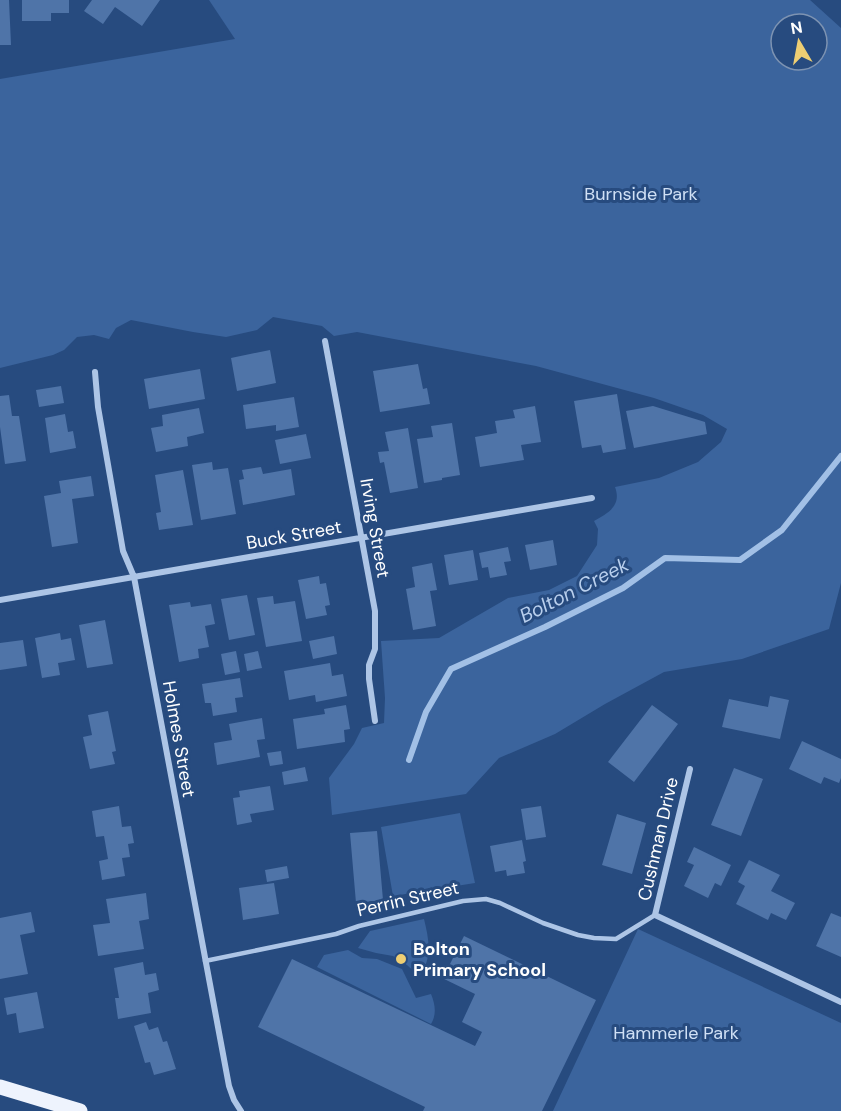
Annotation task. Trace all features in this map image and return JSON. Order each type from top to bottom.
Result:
[{"type":"main road","points":[[0,1087],[81,1111]]},
{"type":"street","name":"Irving Street","points":[[325,341],[375,611],[375,649],[369,665],[375,721]]},
{"type":"street","name":"Holmes Street","points":[[95,372],[98,407],[123,551],[134,577],[229,1086],[241,1111]]},
{"type":"street","name":"Buck Street","points":[[0,600],[592,498]]},
{"type":"street","name":"Cushman Drive","points":[[655,915],[690,769]]},
{"type":"street","points":[[655,915],[841,1002]]},
{"type":"lane","name":"Perrin Street","points":[[205,961],[336,934],[358,926],[477,899],[500,903],[543,923],[578,936],[594,938],[616,939],[655,915]]},
{"type":"green space","name":"Burnside Park","points":[[209,0],[810,0],[823,12],[769,12],[769,72],[829,72],[829,17],[841,28],[841,583],[829,629],[742,659],[664,672],[555,734],[499,758],[466,794],[332,815],[329,778],[354,744],[362,728],[384,723],[385,698],[381,641],[439,638],[508,598],[549,590],[577,576],[597,545],[598,529],[594,521],[609,512],[615,504],[617,494],[615,487],[659,478],[698,462],[721,442],[727,429],[703,415],[654,398],[536,366],[357,332],[334,336],[322,326],[273,317],[257,330],[226,337],[131,320],[116,328],[109,339],[94,335],[77,337],[64,350],[53,355],[0,368],[0,79],[235,39]]},
{"type":"green space","points":[[460,813],[475,883],[393,896],[381,827]]},
{"type":"green space","points":[[424,919],[428,956],[419,976],[393,956],[358,948],[370,931]]},
{"type":"green space","name":"Hammerle Park","points":[[638,929],[841,1023],[841,1111],[553,1111]]},
{"type":"green space","points":[[348,950],[362,958],[377,959],[402,969],[416,998],[431,994],[435,1009],[431,1024],[317,967],[324,955]]},
{"type":"building","points":[[0,0],[9,0],[11,45],[0,45]]},
{"type":"building","points":[[22,0],[69,0],[69,13],[51,13],[51,21],[22,21]]},
{"type":"building","points":[[92,0],[160,0],[142,26],[115,7],[103,24],[84,11]]},
{"type":"building","points":[[270,350],[276,383],[237,391],[231,358]]},
{"type":"building","points":[[418,364],[423,389],[427,388],[430,404],[380,412],[373,371]]},
{"type":"building","points":[[200,369],[205,399],[149,409],[144,379]]},
{"type":"building","points":[[61,386],[64,403],[39,407],[36,390]]},
{"type":"building","points":[[617,394],[626,449],[603,453],[601,445],[582,448],[574,401]]},
{"type":"building","points":[[9,395],[12,416],[19,416],[26,461],[5,464],[0,427],[0,396]]},
{"type":"building","points":[[294,397],[299,427],[276,431],[276,425],[246,429],[243,405]]},
{"type":"building","points":[[535,406],[541,442],[521,445],[524,460],[480,467],[475,437],[497,433],[495,421],[515,418],[513,410]]},
{"type":"building","points":[[653,406],[705,422],[707,434],[634,448],[626,411]]},
{"type":"building","points":[[199,408],[204,433],[187,437],[188,446],[156,452],[151,428],[163,426],[162,415]]},
{"type":"building","points":[[65,414],[68,432],[73,431],[76,448],[50,453],[45,418]]},
{"type":"building","points":[[452,423],[460,475],[424,483],[417,439],[433,437],[431,426]]},
{"type":"building","points":[[408,428],[418,488],[390,493],[384,462],[380,463],[378,452],[389,451],[385,432]]},
{"type":"building","points":[[306,434],[311,458],[280,464],[275,440]]},
{"type":"building","points":[[212,462],[213,470],[228,468],[236,514],[201,520],[192,465]]},
{"type":"building","points":[[261,467],[263,474],[291,469],[295,495],[243,505],[239,480],[244,479],[242,470]]},
{"type":"building","points":[[183,470],[193,525],[159,530],[156,513],[161,512],[155,475]]},
{"type":"building","points":[[91,476],[94,496],[72,499],[78,543],[52,547],[44,496],[61,493],[59,481]]},
{"type":"building","points":[[553,540],[557,565],[530,570],[525,545]]},
{"type":"building","points":[[508,547],[511,561],[504,562],[507,575],[490,578],[488,567],[482,568],[479,553]]},
{"type":"building","points":[[473,550],[478,580],[449,585],[444,555]]},
{"type":"building","points":[[432,563],[437,590],[430,591],[436,626],[413,630],[406,589],[415,587],[412,567]]},
{"type":"building","points":[[319,576],[320,584],[326,583],[330,605],[325,606],[327,615],[306,619],[298,580]]},
{"type":"building","points":[[247,595],[255,635],[229,640],[221,599]]},
{"type":"building","points":[[273,596],[274,604],[295,601],[302,641],[266,647],[257,598]]},
{"type":"building","points":[[190,602],[191,607],[211,604],[215,624],[205,626],[209,647],[198,649],[199,658],[179,662],[169,605]]},
{"type":"building","points":[[105,620],[113,664],[87,668],[79,625]]},
{"type":"building","points":[[60,633],[61,640],[71,638],[75,660],[58,663],[60,675],[42,678],[35,638]]},
{"type":"building","points":[[334,636],[337,654],[313,659],[309,641]]},
{"type":"building","points":[[23,640],[27,666],[0,670],[0,643]]},
{"type":"building","points":[[236,651],[240,672],[225,675],[221,654]]},
{"type":"building","points":[[258,651],[262,668],[247,671],[244,654]]},
{"type":"building","points":[[330,663],[332,676],[343,674],[347,696],[316,702],[315,695],[289,700],[284,671]]},
{"type":"building","points":[[240,678],[243,697],[235,698],[237,712],[213,716],[211,703],[205,703],[202,684]]},
{"type":"building","points":[[770,696],[789,700],[780,739],[722,727],[729,699],[768,707]]},
{"type":"building","points":[[346,705],[350,729],[344,730],[345,742],[297,749],[293,719],[325,714],[324,709]]},
{"type":"building","points":[[652,705],[678,724],[634,782],[608,762]]},
{"type":"building","points":[[108,711],[116,751],[112,752],[115,764],[90,769],[83,737],[92,735],[88,715]]},
{"type":"building","points":[[262,718],[265,739],[257,740],[260,757],[217,765],[214,743],[232,740],[229,724]]},
{"type":"building","points":[[802,741],[841,759],[839,783],[824,777],[821,784],[789,769]]},
{"type":"building","points":[[281,751],[283,764],[270,766],[267,753]]},
{"type":"building","points":[[305,767],[308,781],[284,785],[282,772]]},
{"type":"building","points":[[734,768],[763,779],[741,836],[711,825]]},
{"type":"building","points":[[270,786],[274,810],[250,814],[252,822],[237,825],[233,798],[240,797],[239,791]]},
{"type":"building","points":[[119,806],[122,827],[131,826],[134,843],[128,844],[130,857],[122,858],[125,876],[102,880],[99,861],[108,859],[104,836],[96,837],[92,811]]},
{"type":"building","points":[[541,806],[546,837],[526,840],[521,809]]},
{"type":"building","points":[[617,814],[646,823],[632,874],[602,865]]},
{"type":"building","points":[[377,831],[383,900],[356,903],[350,833]]},
{"type":"building","points":[[522,840],[526,861],[523,862],[525,873],[507,876],[506,870],[495,872],[490,846]]},
{"type":"building","points":[[694,847],[731,865],[721,886],[715,883],[708,898],[684,886],[694,865],[687,862]]},
{"type":"building","points":[[749,860],[780,875],[771,891],[795,903],[786,920],[771,913],[768,920],[736,904],[745,886],[738,882]]},
{"type":"building","points":[[287,866],[289,878],[267,882],[265,870]]},
{"type":"building","points":[[274,883],[279,914],[243,920],[239,888]]},
{"type":"building","points":[[146,893],[149,919],[139,921],[144,949],[98,956],[93,925],[110,923],[106,899]]},
{"type":"building","points":[[31,912],[35,932],[20,935],[28,974],[0,979],[0,918]]},
{"type":"building","points":[[831,913],[841,917],[841,957],[816,946]]},
{"type":"building","points":[[464,936],[596,1000],[542,1111],[423,1111],[425,1107],[258,1027],[292,959],[475,1046],[482,1032],[462,1022],[475,994],[438,976],[443,966],[448,968]]},
{"type":"building","points":[[143,962],[145,975],[156,973],[159,990],[148,993],[151,1013],[118,1019],[115,998],[119,998],[114,968]]},
{"type":"building","points":[[37,992],[44,1028],[19,1033],[16,1013],[7,1015],[4,998]]},
{"type":"building","points":[[146,1022],[149,1030],[158,1027],[163,1042],[167,1041],[176,1069],[154,1075],[150,1062],[145,1063],[134,1026]]},
{"type":"waterway","name":"Bolton Creek","points":[[409,760],[426,712],[451,669],[545,627],[623,588],[665,558],[740,560],[782,530],[841,456]]},
{"type":"place","name":"Bolton Primary School","points":[[401,959]]}]
